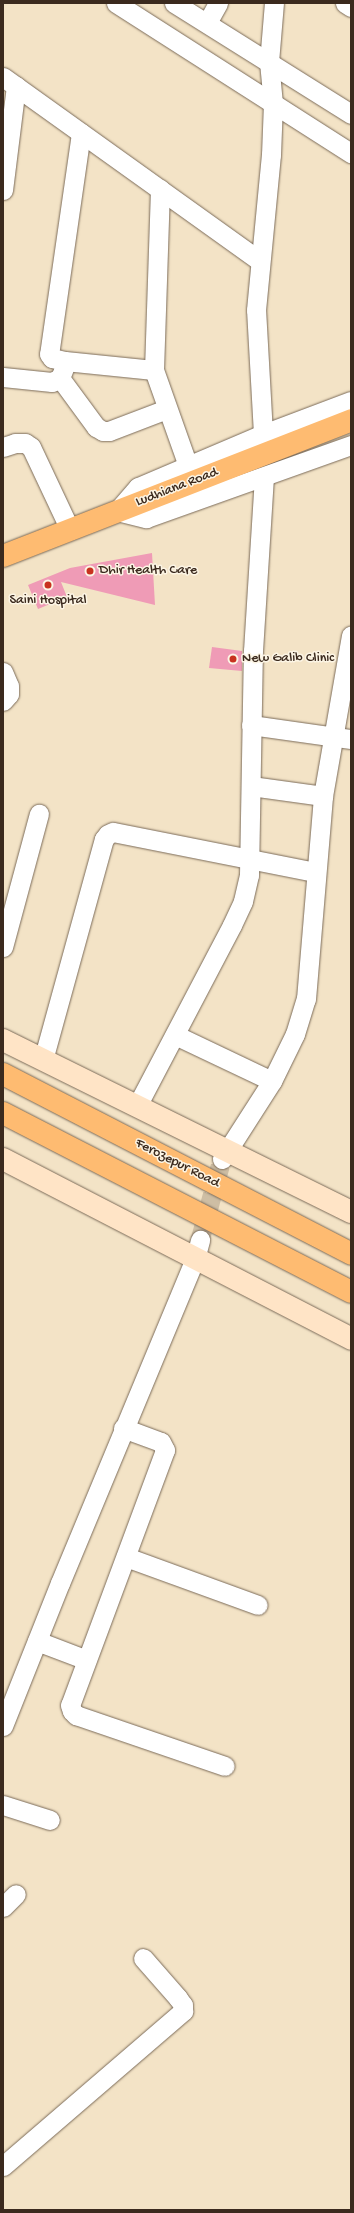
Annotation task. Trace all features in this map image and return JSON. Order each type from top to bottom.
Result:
[{"type":"main road","name":"Ludhiana Road","points":[[3,556],[351,420]]},
{"type":"main road","points":[[3,1040],[137,1106],[224,1154],[351,1212]]},
{"type":"main road","name":"Ferozepur Road","points":[[3,1074],[351,1254]]},
{"type":"main road","points":[[3,1114],[351,1292]]},
{"type":"main road","points":[[3,1159],[198,1249],[351,1339]]},
{"type":"street","points":[[116,3],[351,153]]},
{"type":"street","points":[[174,3],[351,114]]},
{"type":"street","points":[[207,23],[218,3]]},
{"type":"street","points":[[263,434],[256,310],[272,156],[273,104],[269,62],[274,3]]},
{"type":"street","points":[[345,3],[351,7]]},
{"type":"street","points":[[10,81],[260,261]]},
{"type":"street","points":[[3,190],[10,81]]},
{"type":"street","points":[[82,133],[49,354],[63,369],[96,427],[103,431],[109,431],[167,409]]},
{"type":"street","points":[[160,189],[154,370],[188,466]]},
{"type":"street","points":[[63,369],[154,370]]},
{"type":"street","points":[[3,377],[52,382],[63,369]]},
{"type":"street","points":[[351,401],[263,434],[138,487],[117,511],[146,518],[351,445]]},
{"type":"street","points":[[3,447],[15,443],[25,443],[31,447],[70,530]]},
{"type":"street","points":[[137,1106],[243,901],[249,875],[251,725],[255,600],[264,477]]},
{"type":"street","points":[[224,1154],[272,1081],[295,1034],[306,999],[312,959],[315,872],[323,796],[343,737],[351,634]]},
{"type":"street","points":[[3,672],[9,686],[9,694],[3,700]]},
{"type":"street","points":[[251,725],[343,737]]},
{"type":"street","points":[[251,786],[323,796]]},
{"type":"street","points":[[3,947],[39,814]]},
{"type":"street","points":[[43,1060],[104,839],[108,834],[113,832],[315,872]]},
{"type":"street","points":[[175,1035],[272,1081]]},
{"type":"street","points":[[3,1726],[123,1428],[198,1249]]},
{"type":"street","points":[[123,1428],[161,1442],[165,1450],[70,1705],[76,1715],[225,1766]]},
{"type":"street","points":[[126,1557],[258,1605]]},
{"type":"street","points":[[37,1641],[87,1660]]},
{"type":"street","points":[[3,1805],[50,1820]]},
{"type":"street","points":[[3,2166],[183,2011],[183,2005],[178,1998],[143,1958]]},
{"type":"building","points":[[152,553],[155,605],[61,582],[67,597],[38,609],[28,585],[70,568]]},
{"type":"building","points":[[212,647],[242,651],[242,671],[209,668]]},
{"type":"tunnel","points":[[200,1240],[222,1159]]},
{"type":"place","name":"Dhir Health Care","points":[[90,571]]},
{"type":"place","name":"Saini Hospital","points":[[48,585]]},
{"type":"place","name":"New Galib Clinic","points":[[233,659]]}]
